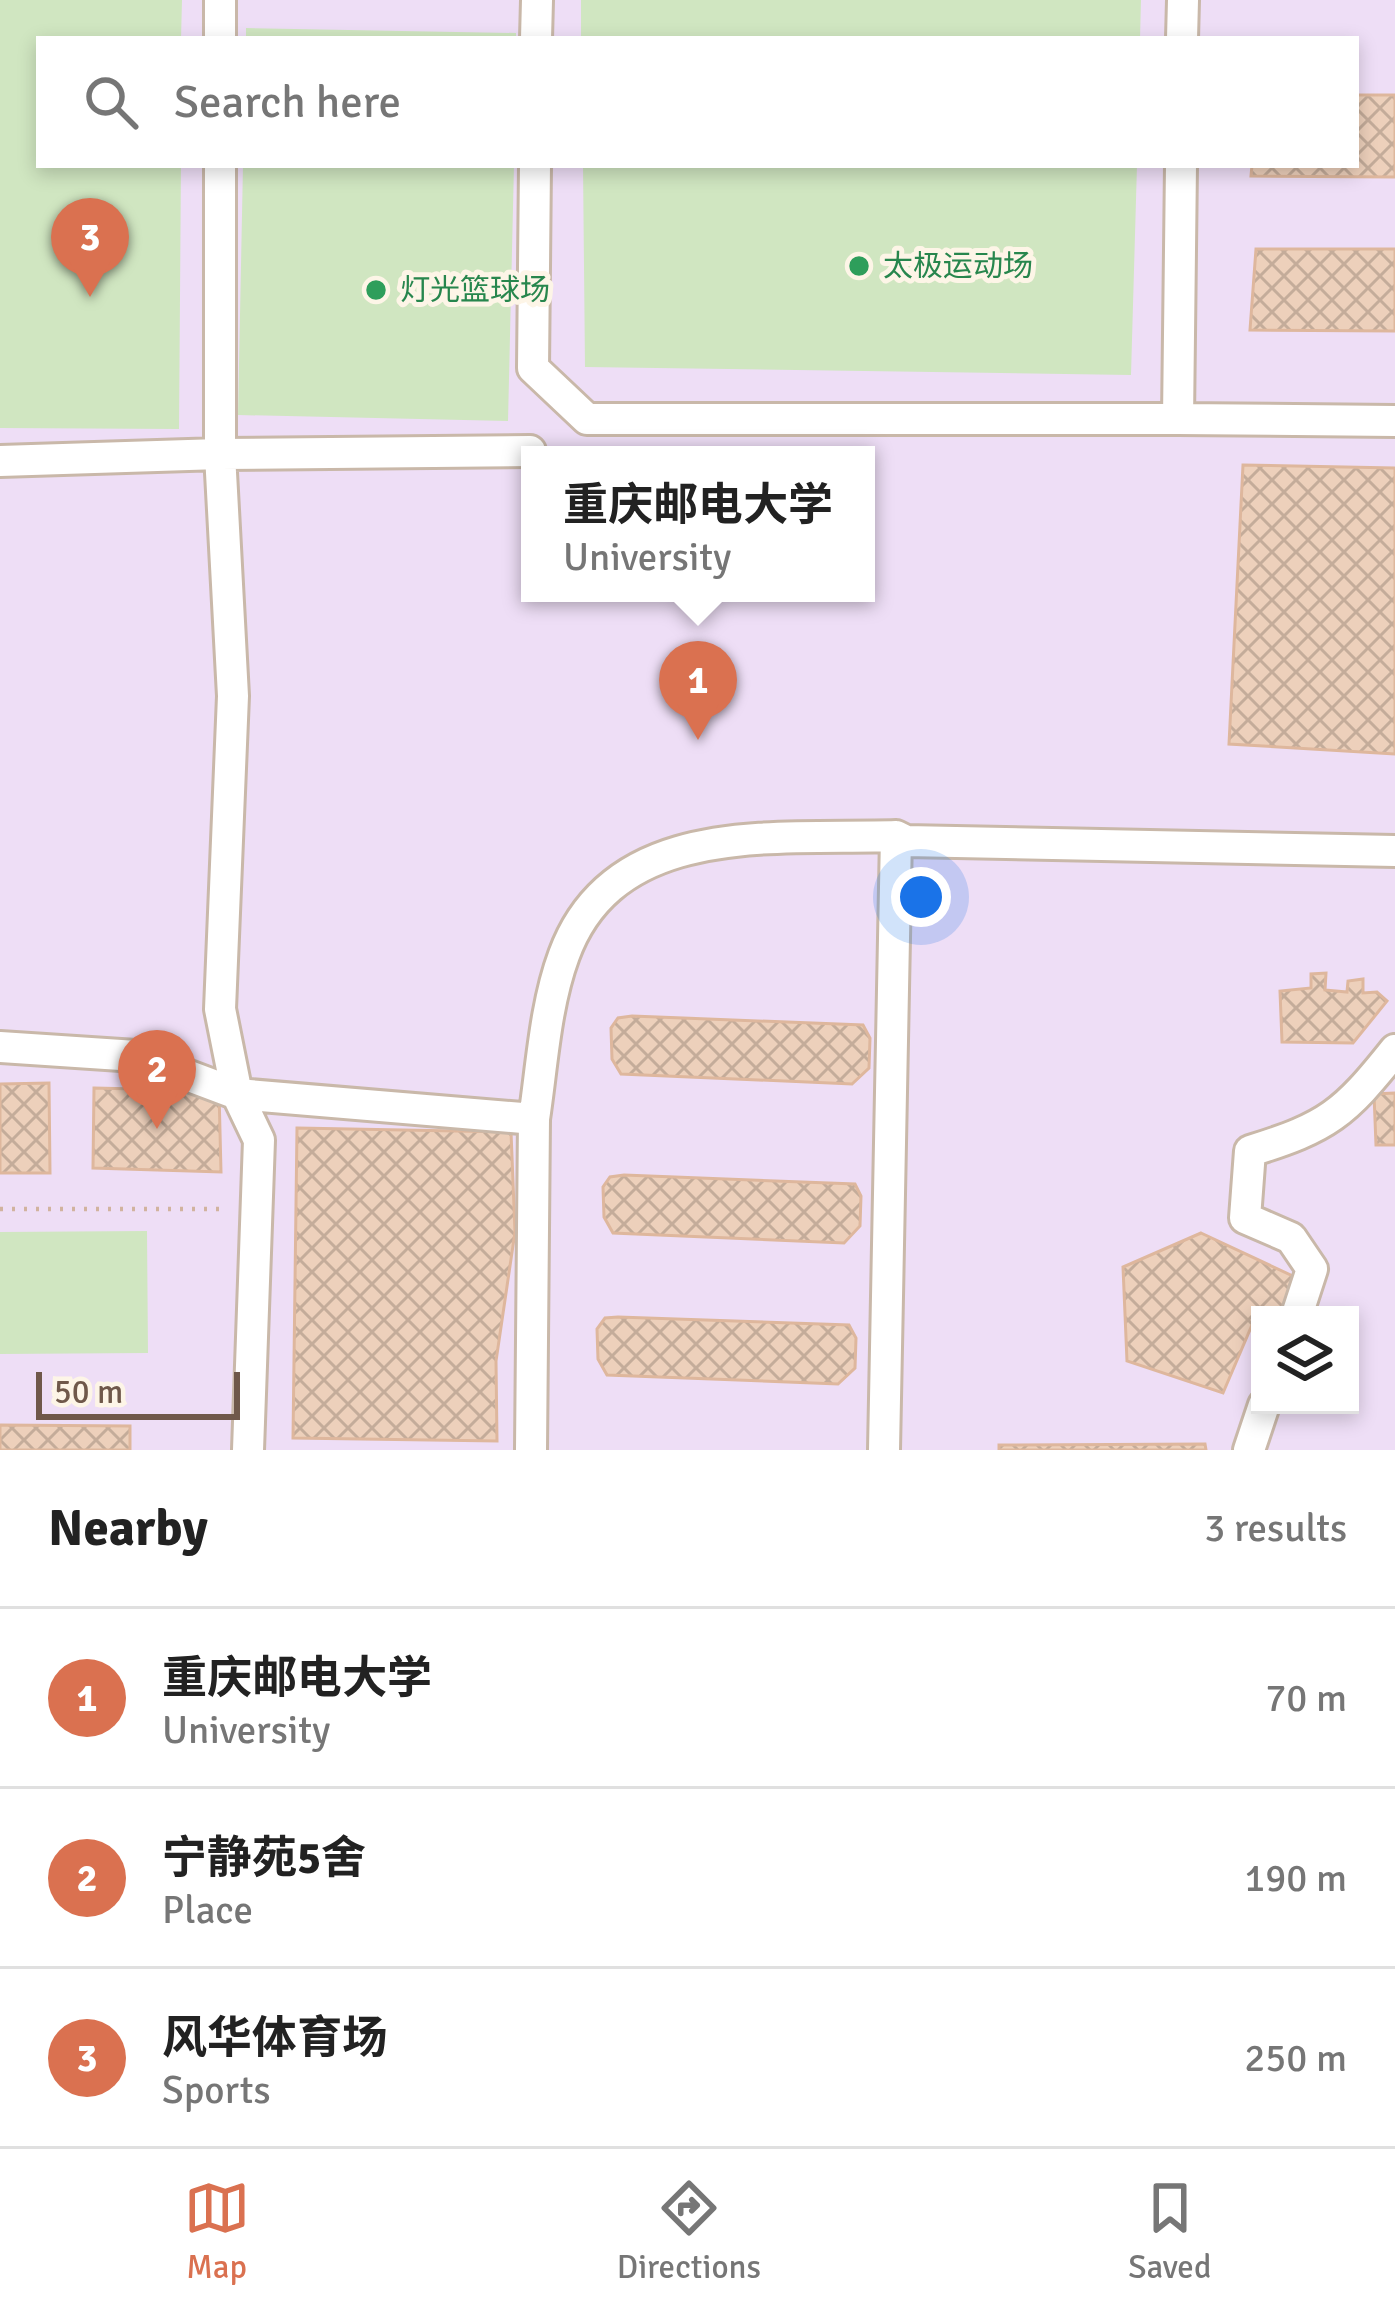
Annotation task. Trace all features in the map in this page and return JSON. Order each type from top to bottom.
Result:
[{"type":"lane","points":[[220,0],[220,36]]},
{"type":"lane","points":[[536,0],[536,36]]},
{"type":"lane","points":[[1182,36],[1183,0]]},
{"type":"lane","points":[[220,168],[220,454],[233,696],[220,1009],[237,1094],[259,1140],[248,1450]]},
{"type":"lane","points":[[535,168],[533,368],[586,418],[1395,421]]},
{"type":"lane","points":[[1178,418],[1181,168]]},
{"type":"lane","points":[[0,461],[521,451]]},
{"type":"lane","points":[[531,1450],[534,1120],[564,955],[595,898],[641,862],[688,846],[896,836],[906,841],[1395,851]]},
{"type":"lane","points":[[884,1450],[896,836]]},
{"type":"lane","points":[[0,1047],[136,1056],[237,1094],[534,1120]]},
{"type":"lane","points":[[1300,1306],[1312,1269],[1292,1238],[1245,1218],[1250,1151],[1317,1130],[1364,1089],[1395,1050]]},
{"type":"lane","points":[[1249,1450],[1261,1414]]},
{"type":"path","points":[[0,1209],[256,1209]]},
{"type":"shaded area","points":[[0,0],[1395,0],[1395,1450],[0,1450]]},
{"type":"green space","points":[[0,0],[182,0],[181,36],[36,36],[36,168],[181,168],[179,429],[0,428]]},
{"type":"green space","points":[[581,0],[1141,0],[1140,36],[581,36]]},
{"type":"green space","points":[[246,28],[516,33],[516,36],[246,36]]},
{"type":"green space","name":"灯光篮球场","points":[[243,168],[514,168],[508,421],[238,415]]},
{"type":"green space","name":"太极运动场","points":[[583,168],[1137,168],[1131,375],[585,367]]},
{"type":"green space","points":[[147,1231],[148,1353],[0,1354],[0,1232]]},
{"type":"building","points":[[1359,95],[1395,95],[1395,177],[1251,176],[1252,168],[1359,168]]},
{"type":"building","points":[[1256,249],[1395,249],[1395,331],[1250,330]]},
{"type":"building","points":[[1243,465],[1395,468],[1395,754],[1229,744]]},
{"type":"building","points":[[1326,973],[1325,990],[1347,992],[1348,981],[1363,979],[1363,993],[1377,992],[1387,1001],[1353,1043],[1282,1042],[1280,991],[1311,988],[1311,974]]},
{"type":"building","points":[[618,1018],[863,1025],[870,1038],[869,1068],[852,1084],[621,1074],[612,1059],[611,1028]]},
{"type":"building","points":[[49,1083],[50,1173],[0,1173],[0,1084]]},
{"type":"building","points":[[94,1088],[219,1091],[221,1172],[93,1168]]},
{"type":"building","points":[[1395,1093],[1395,1145],[1376,1145],[1374,1094]]},
{"type":"building","points":[[297,1128],[511,1132],[515,1232],[496,1361],[497,1441],[293,1438]]},
{"type":"building","points":[[610,1177],[855,1184],[861,1196],[860,1226],[844,1243],[613,1233],[604,1217],[603,1187]]},
{"type":"building","points":[[1201,1233],[1297,1278],[1287,1306],[1251,1306],[1251,1327],[1223,1393],[1127,1361],[1123,1267]]},
{"type":"building","points":[[605,1318],[849,1325],[856,1338],[855,1368],[838,1384],[607,1375],[598,1359],[597,1329]]},
{"type":"building","points":[[0,1425],[130,1426],[130,1450],[0,1450]]},
{"type":"building","points":[[1205,1444],[1206,1450],[999,1450],[999,1445]]},
{"type":"place","name":"太极运动场","points":[[859,266]]},
{"type":"place","name":"灯光篮球场","points":[[376,290]]},
{"type":"place","name":"风华体育场","points":[[90,297]]},
{"type":"place","name":"重庆邮电大学","points":[[698,740]]},
{"type":"place","name":"宁静苑5舍","points":[[157,1129]]}]
